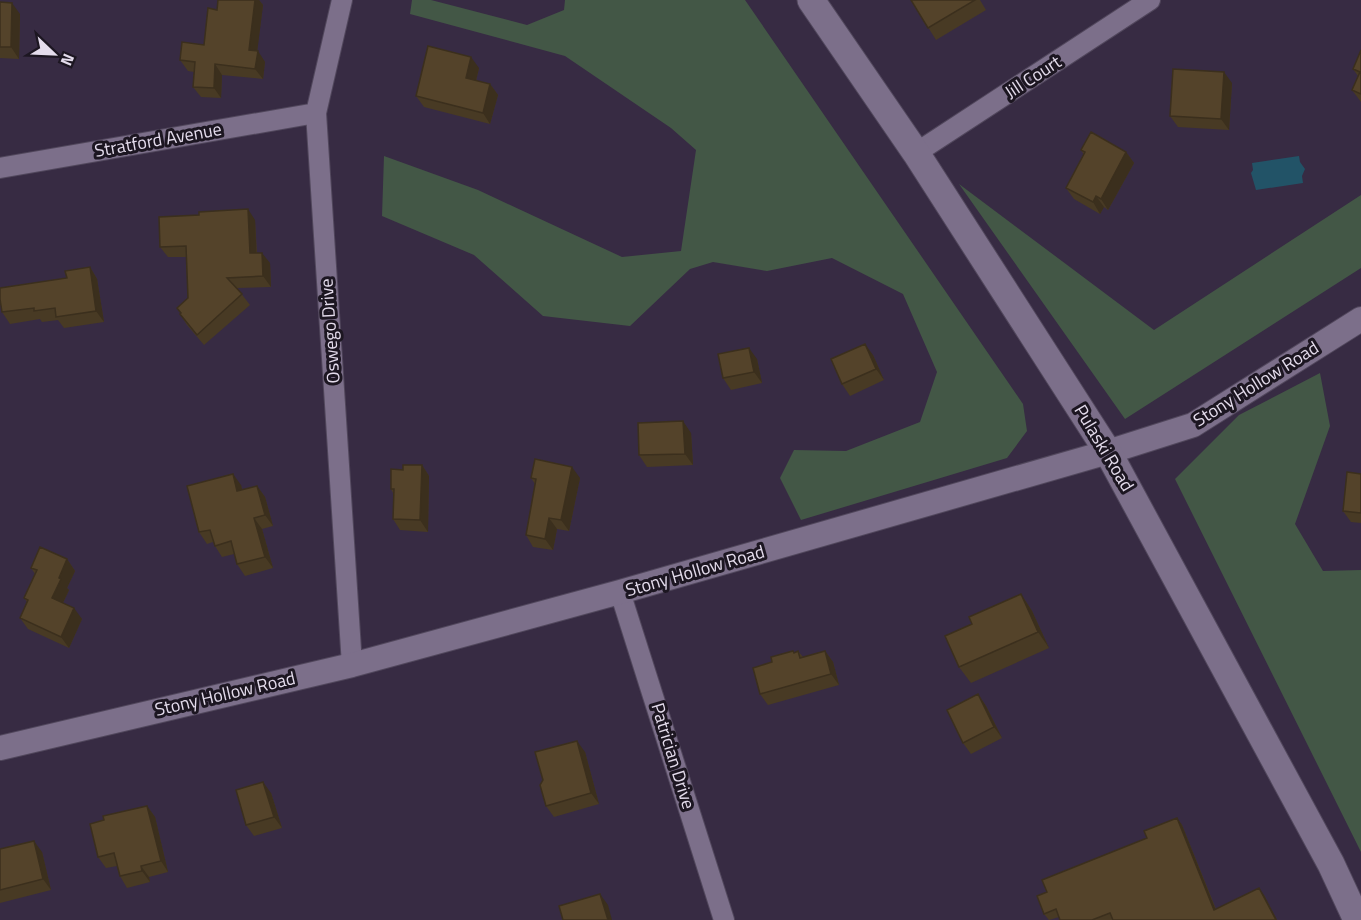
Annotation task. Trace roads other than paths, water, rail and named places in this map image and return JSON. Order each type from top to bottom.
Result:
[{"type":"main road","name":"Pulaski Road","points":[[812,0],[916,153],[1108,452],[1331,864],[1357,920]]},
{"type":"street","name":"Oswego Drive","points":[[342,0],[316,112],[352,665]]},
{"type":"street","name":"Jill Court","points":[[916,153],[1150,0]]},
{"type":"street","name":"Stratford Avenue","points":[[0,168],[316,112]]},
{"type":"street","name":"Stony Hollow Road","points":[[0,748],[352,665],[620,592],[1108,452],[1193,425],[1361,319]]},
{"type":"street","name":"Patrician Drive","points":[[620,592],[723,920]]},
{"type":"water","points":[[1299,156],[1305,169],[1302,176],[1303,183],[1256,190],[1251,173],[1252,163]]}]
